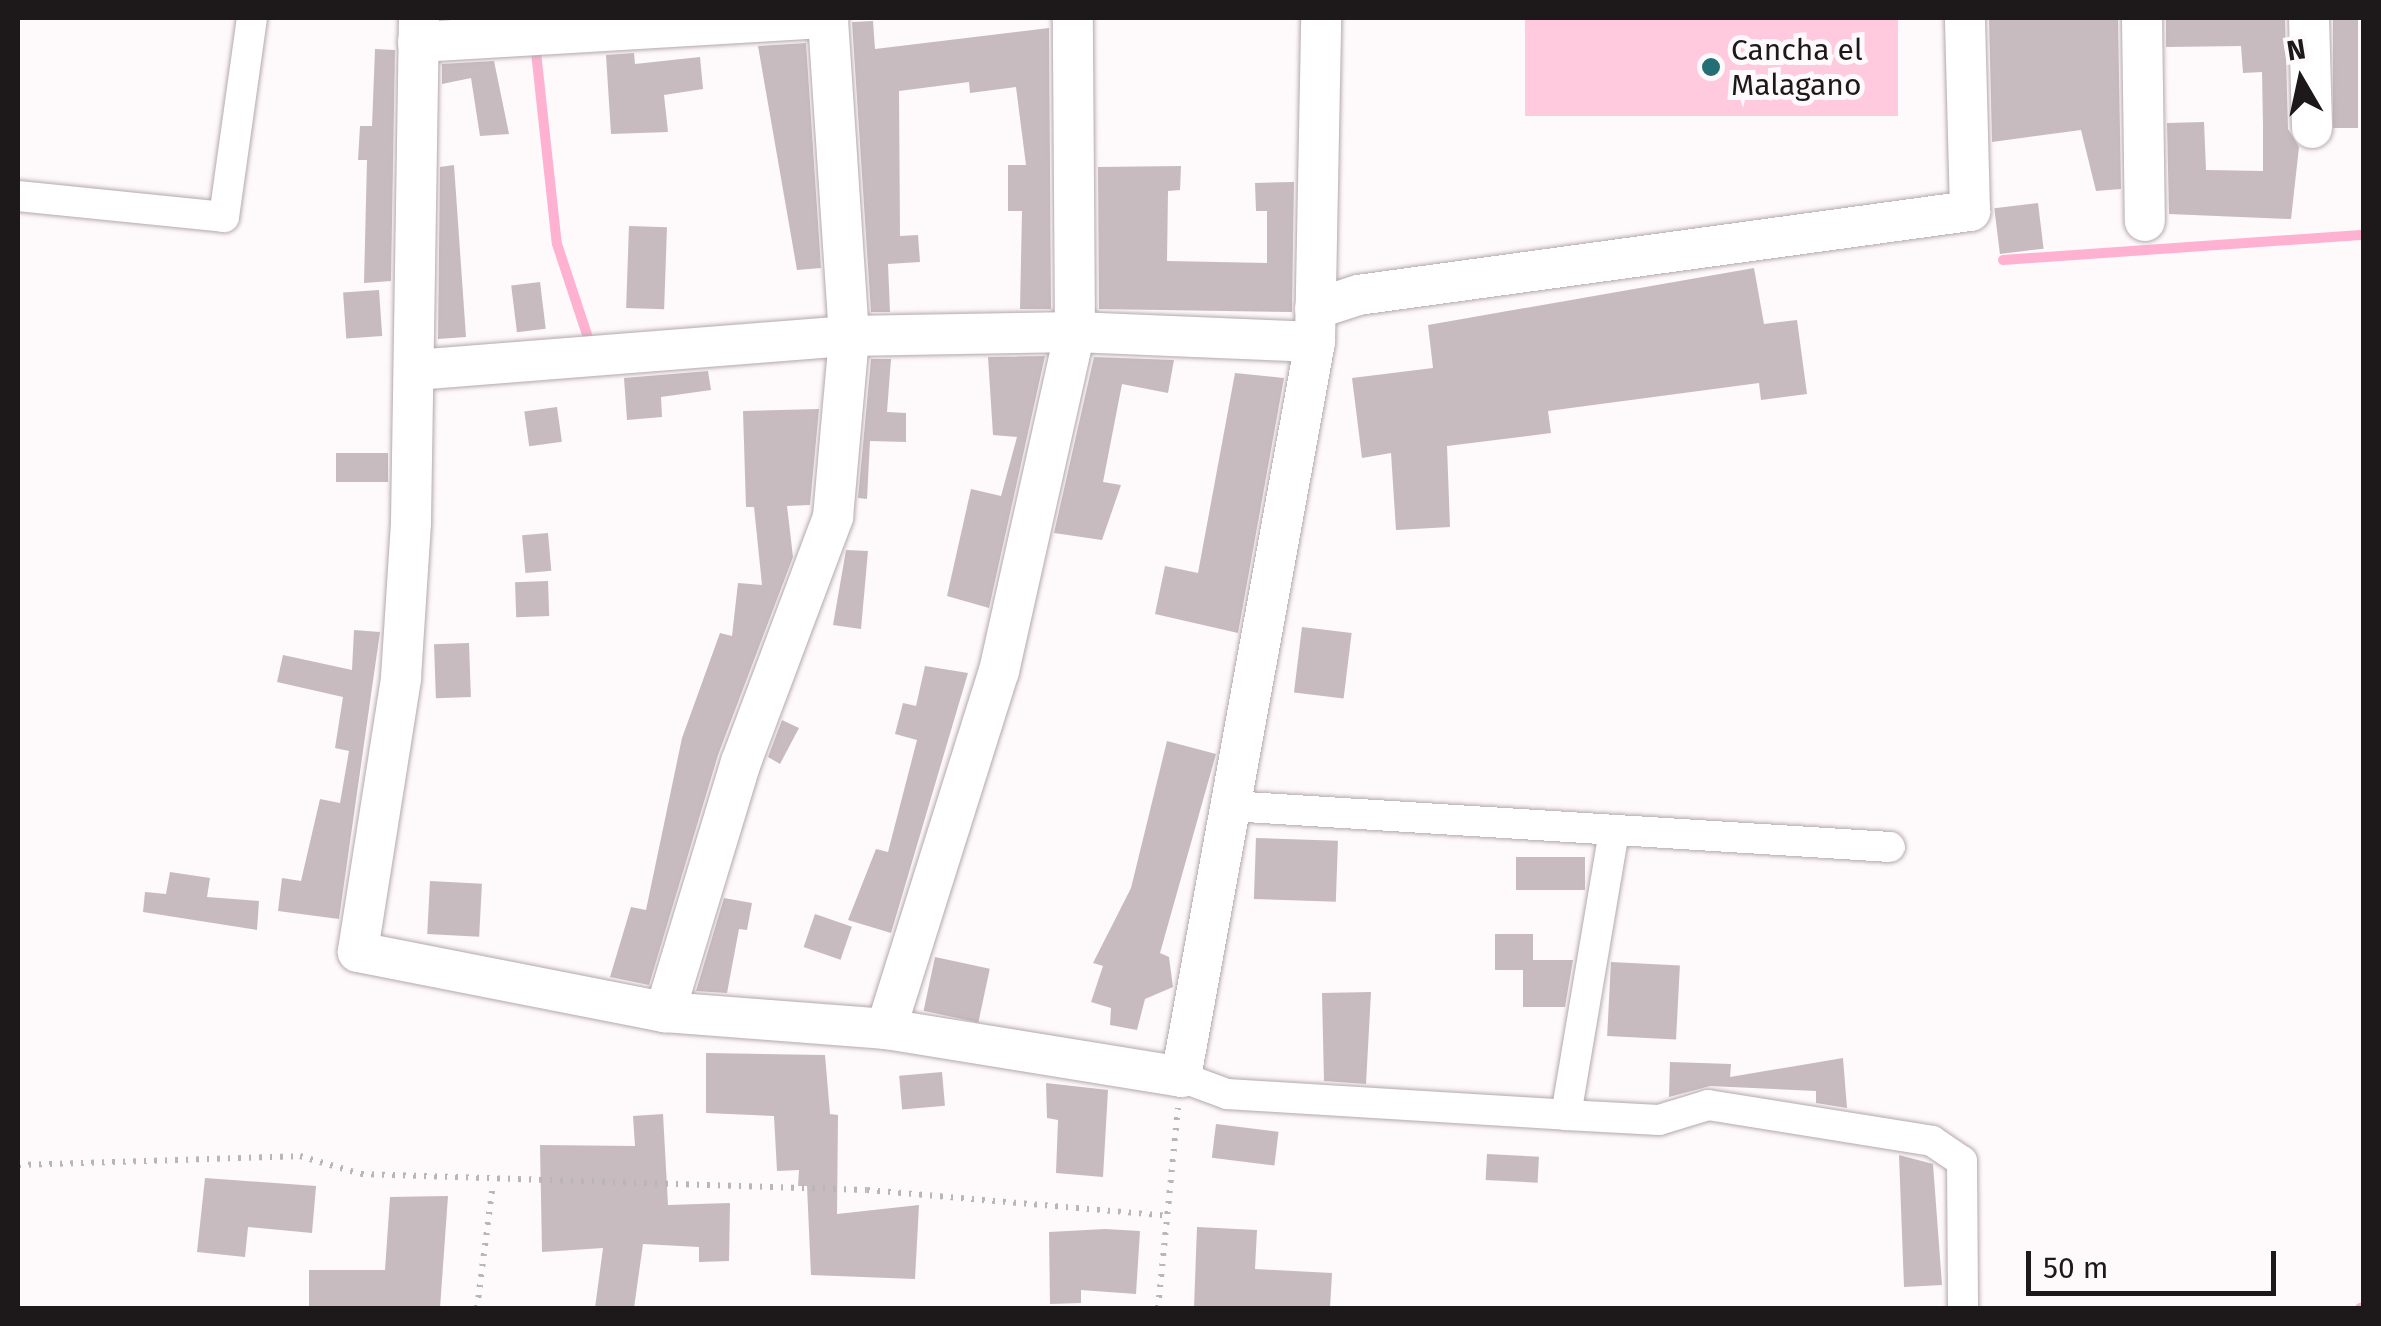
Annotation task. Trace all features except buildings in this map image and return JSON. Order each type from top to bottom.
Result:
[{"type":"street","points":[[18,196],[224,218],[252,18]]},
{"type":"street","points":[[665,1012],[741,762],[832,518],[849,336],[828,18],[419,30],[415,370],[401,679],[358,952],[665,1012],[886,1029],[1181,1077],[1227,1094],[1659,1120],[1708,1105],[1932,1141],[1962,1161],[1964,1308]]},
{"type":"street","points":[[886,1029],[999,671],[1075,332],[1073,18]]},
{"type":"street","points":[[1181,1077],[1315,326],[1321,18]]},
{"type":"street","points":[[415,370],[849,336],[1315,326],[1358,295],[1970,211],[1965,18]]},
{"type":"street","points":[[2142,18],[2145,221]]},
{"type":"street","points":[[2309,18],[2312,128]]},
{"type":"street","points":[[1230,806],[1890,847]]},
{"type":"street","points":[[1566,1115],[1614,830]]},
{"type":"path","points":[[1158,1308],[1181,1077]]},
{"type":"path","points":[[18,1165],[300,1156],[361,1174],[494,1183],[867,1190],[1169,1216]]},
{"type":"path","points":[[477,1308],[494,1183]]},
{"type":"shaded area","name":"Cancha el Malagano","points":[[1525,18],[1898,18],[1898,116],[1525,116]]},
{"type":"waterway","points":[[535,43],[557,244],[589,341]]},
{"type":"waterway","points":[[2003,260],[2364,235]]},
{"type":"waterway","points":[[2360,1308],[2364,1307]]},
{"type":"place","name":"Cancha el Malagano","points":[[1711,67]]}]
